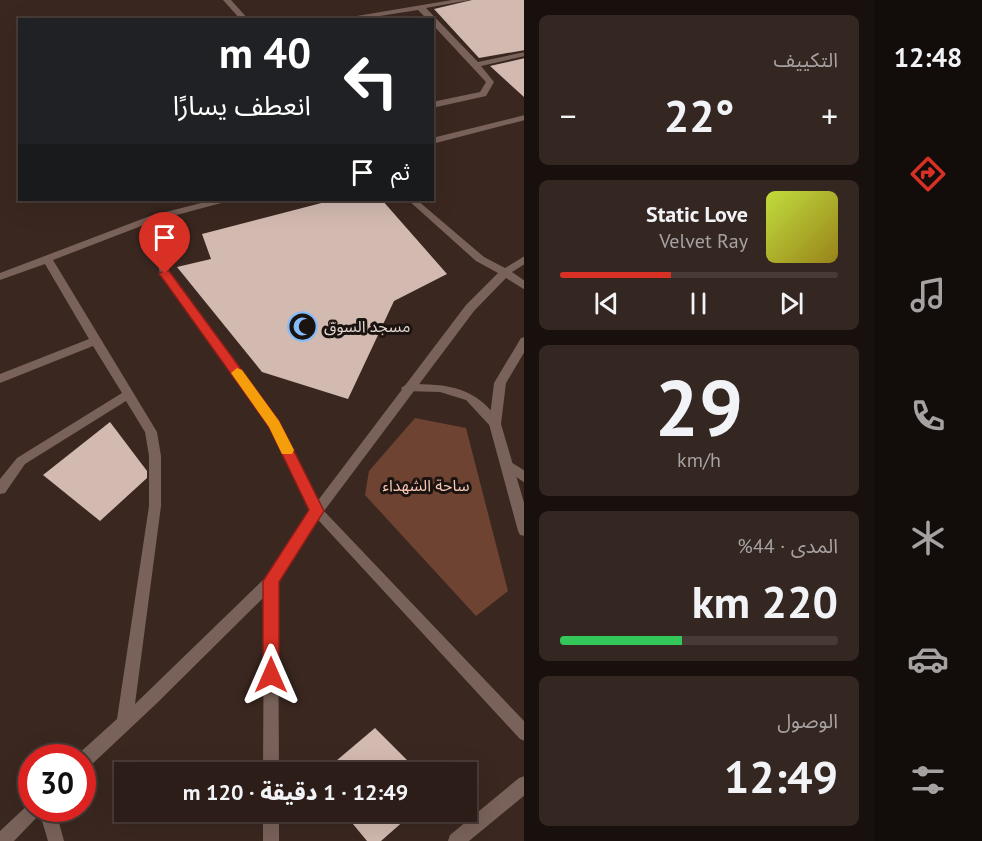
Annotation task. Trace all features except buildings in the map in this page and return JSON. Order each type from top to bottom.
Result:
[{"type":"street","points":[[227,0],[244,18]]},
{"type":"street","points":[[349,18],[466,0]]},
{"type":"street","points":[[420,7],[431,18]]},
{"type":"street","points":[[434,22],[490,82],[483,94],[434,105]]},
{"type":"street","points":[[475,64],[524,54]]},
{"type":"street","points":[[434,140],[524,117]]},
{"type":"street","points":[[0,276],[141,222],[218,201]]},
{"type":"street","points":[[413,201],[480,259],[505,272],[524,286]]},
{"type":"street","points":[[153,218],[165,274],[274,424],[316,511],[524,733]]},
{"type":"street","points":[[47,259],[151,432],[155,456],[155,506],[125,720]]},
{"type":"street","points":[[96,748],[151,699],[271,581],[316,511],[407,388],[470,308],[505,272],[524,260]]},
{"type":"street","points":[[0,379],[96,340]]},
{"type":"street","points":[[524,343],[500,383],[495,424],[524,527]]},
{"type":"street","points":[[407,388],[440,388],[470,397],[495,424]]},
{"type":"street","points":[[0,489],[21,461],[129,394]]},
{"type":"street","points":[[506,464],[524,477]]},
{"type":"street","points":[[271,581],[271,762]]},
{"type":"street","points":[[456,841],[524,784]]},
{"type":"street","points":[[2,841],[21,822]]},
{"type":"street","points":[[51,822],[56,841]]},
{"type":"street","points":[[271,822],[271,841]]},
{"type":"green space","name":"ساحة الشهداء","points":[[415,418],[466,428],[508,591],[476,616],[365,495],[369,471]]},
{"type":"slow traffic","points":[[237,373],[274,424],[287,450]]},
{"type":"place","name":"مسجد السوق","points":[[303,326]]},
{"type":"route","points":[[165,274],[274,424],[316,511],[271,581],[271,675]]}]
